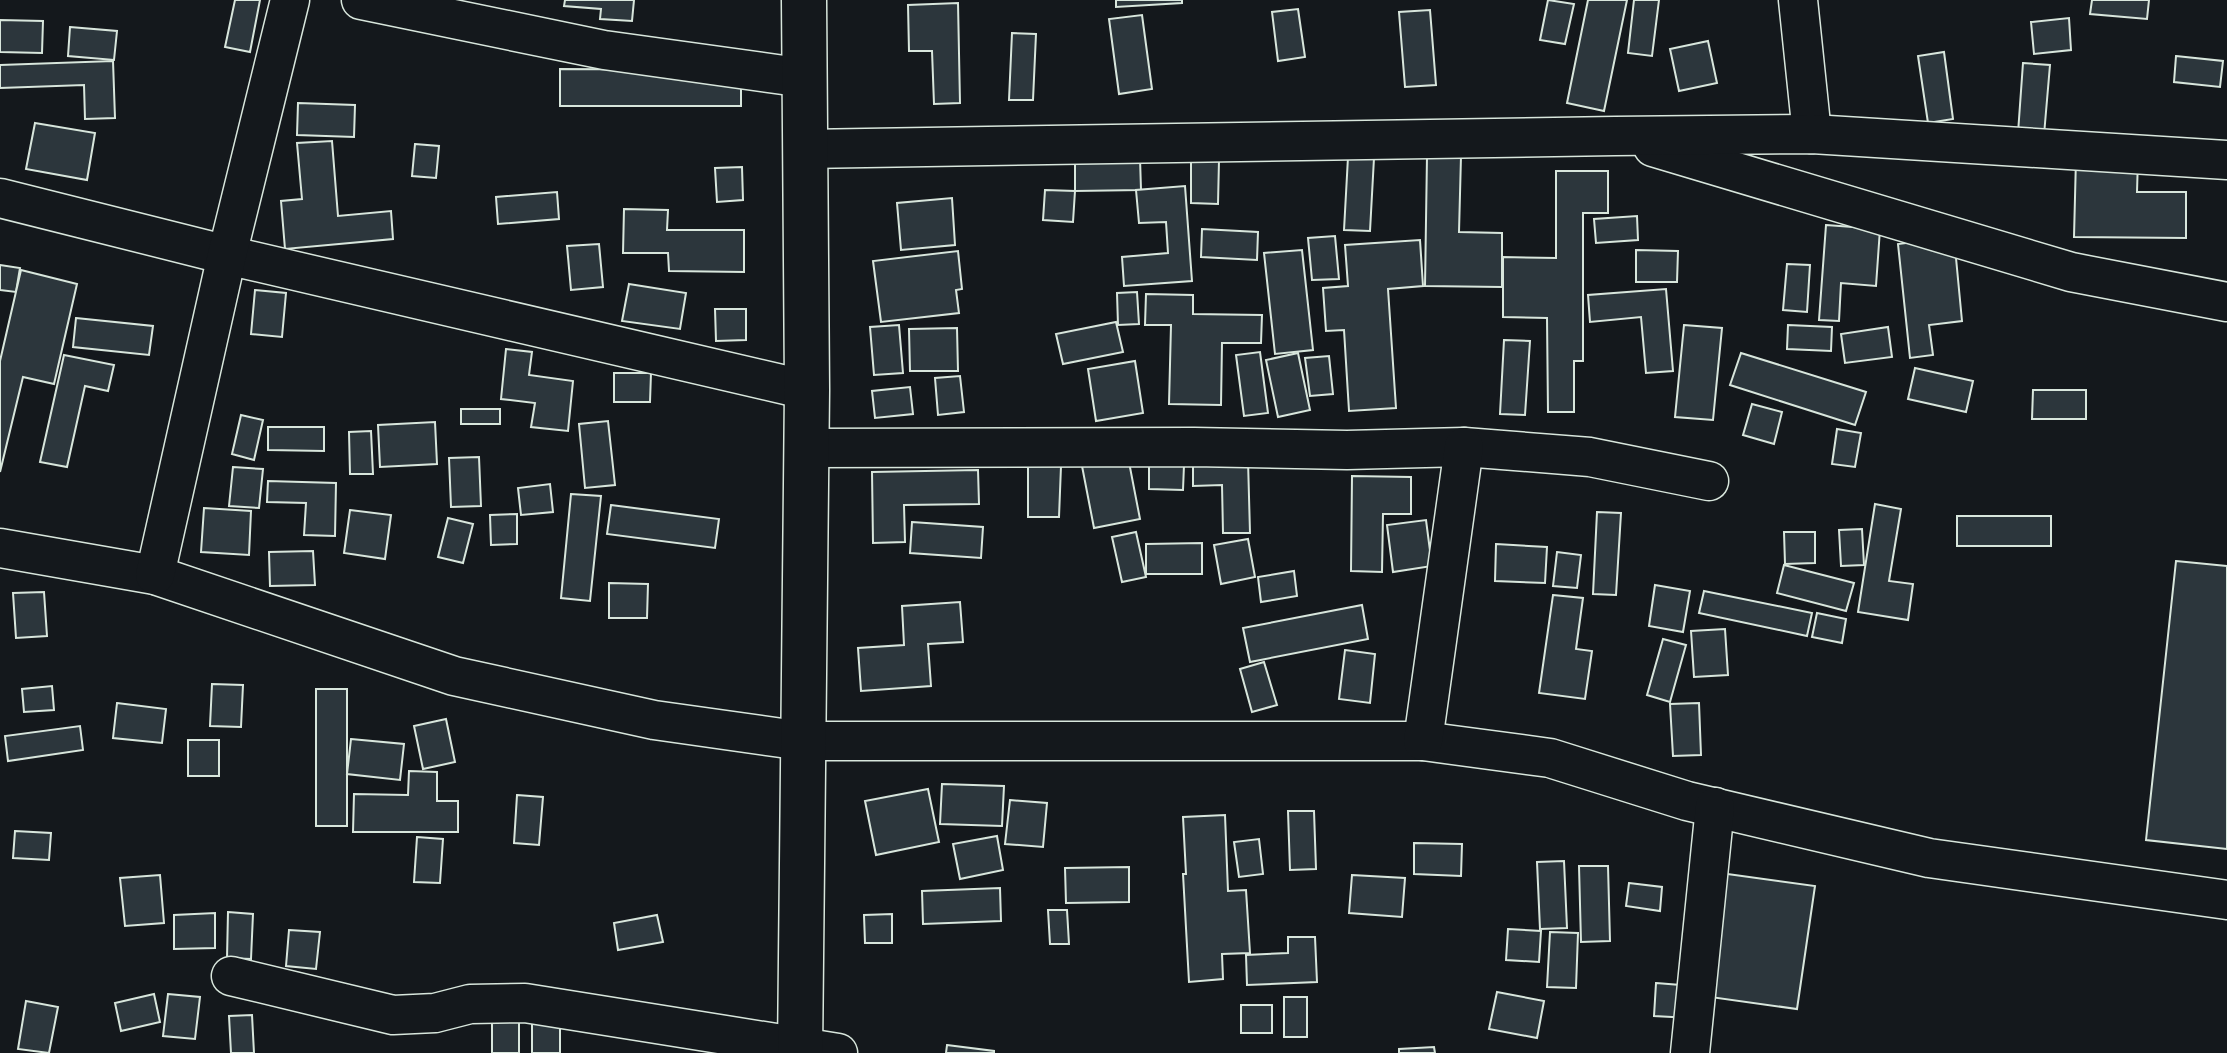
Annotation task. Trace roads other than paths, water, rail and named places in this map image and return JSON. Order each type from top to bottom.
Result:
[{"type":"street","points":[[155,575],[227,255],[290,0]]},
{"type":"street","points":[[361,0],[604,50],[805,78]]},
{"type":"street","points":[[231,976],[393,1015],[435,1013],[470,1004],[525,1003],[813,1051],[803,741],[807,390],[804,0]]},
{"type":"street","points":[[1798,0],[1812,134]]},
{"type":"street","points":[[805,149],[1812,134],[2227,160]]},
{"type":"street","points":[[1615,136],[2071,272],[2227,302]]},
{"type":"street","points":[[0,198],[227,255],[807,390]]},
{"type":"street","points":[[806,448],[1194,447],[1347,450],[1464,447],[1590,457],[1709,481]]},
{"type":"street","points":[[1423,741],[1464,447]]},
{"type":"street","points":[[0,548],[155,575],[454,676],[654,720],[803,741],[1423,741],[1550,758],[1687,801],[1929,858],[2227,900]]},
{"type":"street","points":[[1690,1053],[1715,807]]}]
